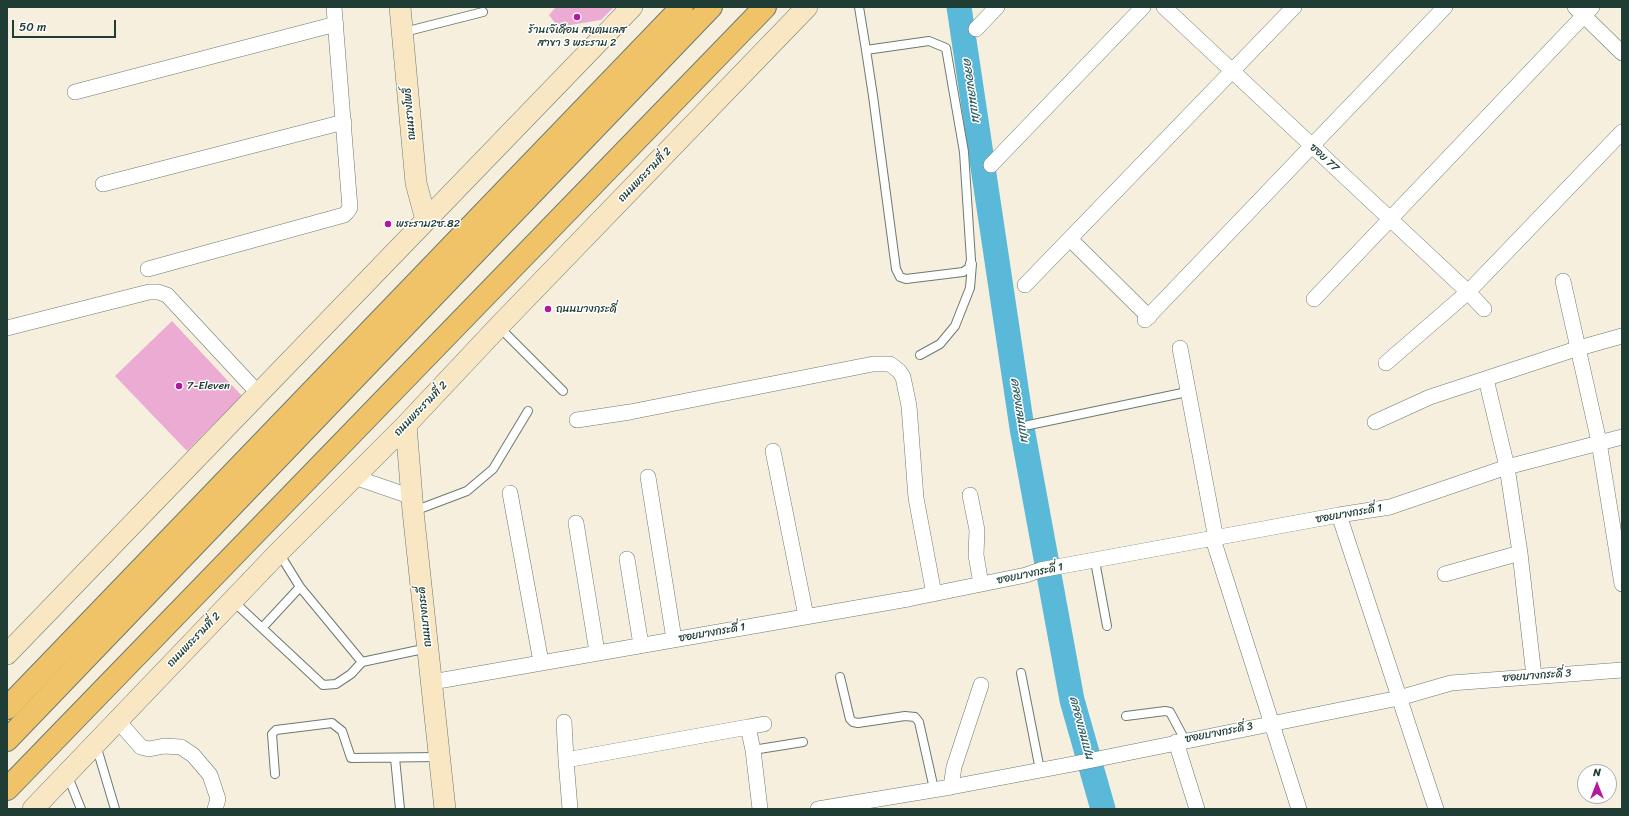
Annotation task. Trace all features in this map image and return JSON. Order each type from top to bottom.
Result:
[{"type":"highway","points":[[7,708],[682,7]]},
{"type":"highway","points":[[7,740],[711,7]]},
{"type":"highway","points":[[7,781],[748,7]]},
{"type":"highway","points":[[7,789],[765,7]]},
{"type":"main road","name":"ถนนรางโพธิ์","points":[[400,7],[416,183],[426,220]]},
{"type":"main road","points":[[7,654],[632,7]]},
{"type":"main road","name":"ถนนพระรามที่ 2","points":[[33,809],[279,552],[406,425],[499,326],[807,7]]},
{"type":"main road","name":"ถนนบางกระดี่","points":[[406,425],[445,809]]},
{"type":"street","points":[[148,269],[344,215],[350,208],[334,7]]},
{"type":"street","points":[[976,29],[997,7]]},
{"type":"street","points":[[992,165],[1143,7]]},
{"type":"street","name":"ซอย 77","points":[[1164,7],[1390,221],[1468,292],[1484,310]]},
{"type":"street","points":[[1025,285],[1294,7]]},
{"type":"street","points":[[1070,239],[1147,319],[1445,7]]},
{"type":"street","points":[[1314,299],[1390,221],[1584,10],[1622,53]]},
{"type":"street","points":[[75,92],[336,24]]},
{"type":"street","points":[[103,184],[344,122]]},
{"type":"street","points":[[1386,363],[1468,292],[1622,132]]},
{"type":"street","points":[[1563,281],[1579,348],[1619,539],[1622,584]]},
{"type":"street","points":[[7,328],[149,292],[158,292],[167,295],[259,394]]},
{"type":"street","points":[[1375,422],[1430,397],[1579,348],[1622,336]]},
{"type":"street","points":[[1180,348],[1214,539],[1299,809]]},
{"type":"street","points":[[577,420],[630,412],[867,365],[890,364],[899,371],[903,377],[907,399],[916,498],[934,594]]},
{"type":"street","points":[[1486,379],[1507,467],[1520,553],[1534,676]]},
{"type":"street","name":"ซอยบางกระดี่ 1","points":[[432,682],[934,594],[1050,569],[1338,515],[1390,507],[1507,467],[1622,437]]},
{"type":"street","points":[[774,451],[806,616]]},
{"type":"street","points":[[354,477],[413,504]]},
{"type":"street","points":[[648,477],[674,639]]},
{"type":"street","points":[[510,493],[541,662]]},
{"type":"street","points":[[970,495],[977,530],[976,555],[981,584]]},
{"type":"street","points":[[1338,515],[1436,809]]},
{"type":"street","points":[[576,523],[597,652]]},
{"type":"street","points":[[1445,574],[1520,553]]},
{"type":"street","points":[[627,560],[641,645]]},
{"type":"street","name":"ซอยบางกระดี่ 3","points":[[818,809],[952,787],[1072,764],[1399,698],[1451,683],[1622,670]]},
{"type":"street","points":[[952,787],[954,766],[981,685]]},
{"type":"street","points":[[118,721],[142,747],[149,749],[164,746],[181,747],[193,755],[210,775],[218,799],[215,809]]},
{"type":"street","points":[[564,722],[570,809]]},
{"type":"street","points":[[566,760],[764,724]]},
{"type":"street","points":[[748,727],[753,750],[760,809]]},
{"type":"street","points":[[1180,741],[1197,809]]},
{"type":"lane","points":[[859,7],[896,269],[900,277],[906,279],[963,272],[969,268],[972,260]]},
{"type":"lane","points":[[403,32],[483,12]]},
{"type":"lane","points":[[866,50],[929,41],[946,48],[964,152],[972,260],[970,288],[955,326],[940,344],[920,355]]},
{"type":"lane","points":[[499,326],[563,391]]},
{"type":"lane","points":[[1029,425],[1187,392]]},
{"type":"lane","points":[[413,504],[467,491],[472,487],[493,469],[528,411]]},
{"type":"lane","points":[[279,552],[300,588],[362,662]]},
{"type":"lane","points":[[1095,561],[1107,626]]},
{"type":"lane","points":[[262,628],[300,588]]},
{"type":"lane","points":[[232,601],[323,685],[336,684],[351,674],[362,662],[428,648]]},
{"type":"lane","points":[[1021,673],[1040,770]]},
{"type":"lane","points":[[840,677],[850,719],[853,722],[858,723],[905,716],[915,717],[919,722],[934,789]]},
{"type":"lane","points":[[1126,716],[1164,711],[1170,712],[1180,741]]},
{"type":"lane","points":[[275,774],[272,734],[276,730],[332,723],[342,731],[351,758],[439,757]]},
{"type":"lane","points":[[753,750],[803,742]]},
{"type":"lane","points":[[95,743],[115,809]]},
{"type":"lane","points":[[394,758],[400,809]]},
{"type":"lane","points":[[67,774],[81,809]]},
{"type":"building","name":"ร้านเจ๊เดือน สแตนเลส สาขา 3 พระราม 2","points":[[556,7],[614,7],[601,20],[558,27],[549,15]]},
{"type":"building","name":"7-Eleven","points":[[172,321],[242,396],[187,451],[115,376]]},
{"type":"waterway","name":"คลองเลนเปน","points":[[959,7],[1022,428],[1072,700],[1103,809]]},
{"type":"place","name":"ร้านเจ๊เดือน สแตนเลส สาขา 3 พระราม 2","points":[[577,17]]},
{"type":"place","name":"พระราม2ซ.82","points":[[388,224]]},
{"type":"place","name":"ถนนบางกระดี่","points":[[548,309]]},
{"type":"place","name":"7-Eleven","points":[[179,386]]}]
